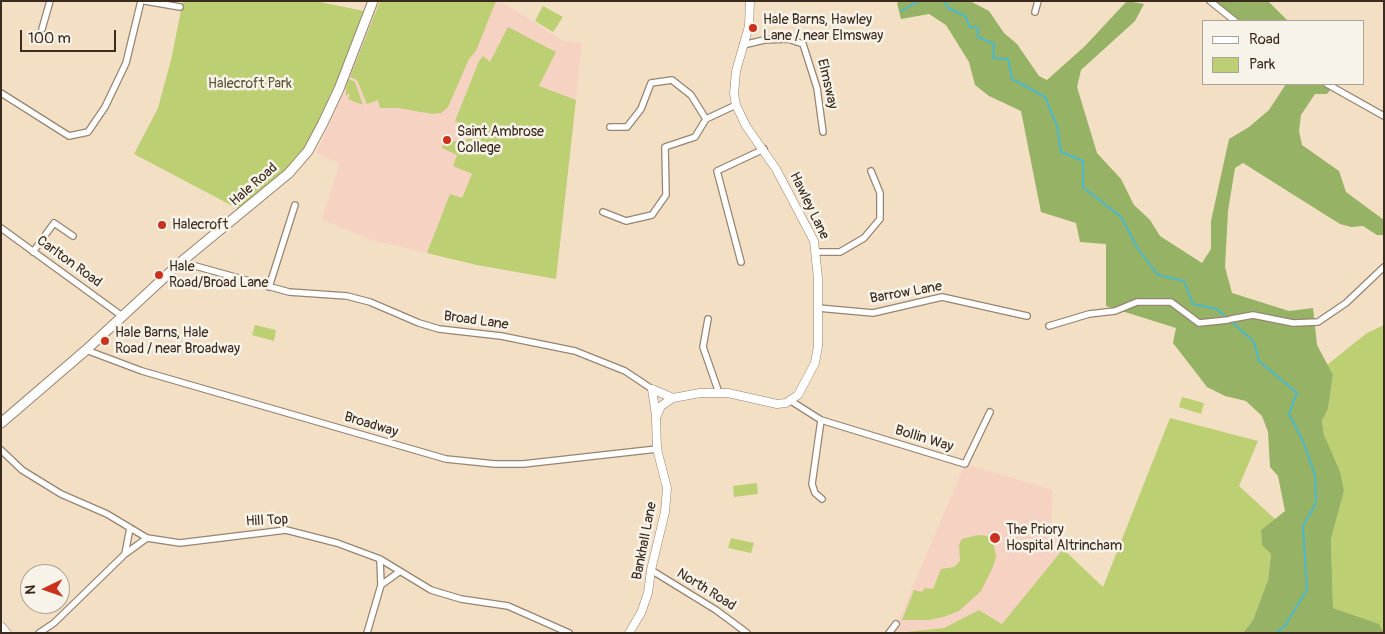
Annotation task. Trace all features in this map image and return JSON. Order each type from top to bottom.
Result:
[{"type":"main road","name":"Hale Road","points":[[1,422],[86,350],[182,262],[289,173],[308,151],[339,88],[373,1]]},
{"type":"street","points":[[42,29],[50,1]]},
{"type":"street","points":[[1,93],[69,136],[88,132],[105,107],[126,63],[143,1],[180,7]]},
{"type":"street","name":"Hawley Lane","points":[[750,1],[749,26],[735,83],[736,105],[746,126],[764,149],[810,232],[816,252],[818,346],[815,364],[806,382],[791,401]]},
{"type":"street","points":[[1035,12],[1038,1]]},
{"type":"street","points":[[1210,1],[1234,20]]},
{"type":"street","name":"Elmsway","points":[[743,45],[764,40],[788,39],[804,44],[817,88],[822,132]]},
{"type":"street","points":[[610,127],[628,127],[641,109],[650,83],[672,80],[691,95],[706,120]]},
{"type":"street","points":[[1329,85],[1384,116]]},
{"type":"street","points":[[603,212],[626,221],[652,215],[666,195],[666,147],[695,137],[706,120],[736,105]]},
{"type":"street","points":[[740,262],[717,171],[764,149]]},
{"type":"street","points":[[816,252],[840,252],[864,238],[880,219],[880,193],[871,171]]},
{"type":"street","points":[[269,287],[295,205]]},
{"type":"street","points":[[33,252],[54,223],[73,236]]},
{"type":"street","name":"Carlton Road","points":[[1,228],[122,316]]},
{"type":"street","name":"Broad Lane","points":[[182,262],[269,287],[307,295],[347,296],[377,304],[419,323],[439,329],[501,336],[575,351],[624,371],[673,398]]},
{"type":"street","points":[[1049,326],[1089,314],[1115,311],[1137,302],[1171,302],[1199,323],[1253,315],[1293,323],[1318,322],[1346,304],[1384,267]]},
{"type":"street","name":"Barrow Lane","points":[[818,308],[873,313],[942,297],[1027,316]]},
{"type":"street","points":[[708,319],[703,347],[718,392]]},
{"type":"street","name":"Broadway","points":[[86,350],[142,371],[446,459],[495,464],[523,464],[657,449]]},
{"type":"street","name":"Bankhall Lane","points":[[629,633],[641,613],[648,593],[651,570],[665,512],[667,488],[657,449],[656,418],[652,388]]},
{"type":"street","points":[[656,418],[661,406],[673,398],[700,393],[718,392],[777,404],[791,401]]},
{"type":"street","name":"Bollin Way","points":[[791,401],[821,420],[965,464],[990,412]]},
{"type":"street","points":[[821,420],[812,477],[813,490],[822,499]]},
{"type":"street","name":"Hill Top","points":[[1,450],[22,470],[61,494],[107,514],[147,538],[180,543],[286,530],[337,543],[380,559],[431,590],[461,599],[508,606],[570,633]]},
{"type":"street","points":[[125,554],[130,528]]},
{"type":"street","points":[[39,633],[54,623],[125,554],[147,538]]},
{"type":"street","points":[[367,633],[381,585],[380,559]]},
{"type":"street","name":"North Road","points":[[651,570],[716,610],[747,633]]},
{"type":"street","points":[[381,585],[399,572]]},
{"type":"street","points":[[889,633],[896,624]]},
{"type":"street","points":[[1,626],[7,633]]},
{"type":"shaded area","name":"Saint Ambrose College","points":[[380,1],[500,1],[562,40],[582,43],[556,279],[477,265],[371,240],[322,219],[339,164],[316,153],[336,110]]},
{"type":"shaded area","name":"The Priory Hospital Altrincham","points":[[965,464],[1053,490],[1051,527],[1063,549],[1002,624],[979,610],[944,628],[893,633]]},
{"type":"green space","name":"Halecroft Park","points":[[183,1],[315,1],[369,12],[308,151],[244,212],[134,154],[158,108],[171,60]]},
{"type":"green space","points":[[380,1],[496,1],[476,51],[469,59],[448,107],[441,113],[433,114],[398,108],[380,108],[378,100],[367,104],[357,80],[350,77]]},
{"type":"green space","points":[[900,1],[970,1],[989,11],[1004,33],[1017,44],[1039,76],[1047,80],[1085,46],[1127,1],[1144,4],[1135,21],[1081,70],[1077,87],[1097,153],[1121,179],[1134,205],[1150,220],[1160,236],[1202,263],[1211,249],[1211,221],[1229,139],[1249,127],[1269,110],[1285,85],[1334,85],[1327,94],[1315,94],[1301,115],[1299,131],[1302,145],[1339,171],[1346,192],[1384,220],[1384,235],[1377,235],[1363,226],[1351,227],[1340,224],[1243,163],[1235,168],[1228,211],[1225,267],[1232,293],[1289,311],[1313,308],[1317,345],[1333,375],[1328,409],[1322,421],[1324,435],[1340,472],[1344,491],[1331,539],[1333,608],[1379,624],[1384,633],[1243,633],[1253,620],[1268,580],[1271,554],[1262,545],[1261,530],[1285,511],[1278,476],[1270,467],[1268,432],[1262,416],[1246,401],[1225,396],[1207,387],[1173,343],[1176,328],[1106,306],[1106,244],[1080,242],[1076,223],[1041,212],[1021,111],[989,96],[975,85],[969,62],[946,25],[929,14],[901,19],[897,3]]},
{"type":"green space","points":[[1210,1],[1268,1],[1287,20],[1234,20]]},
{"type":"green space","points":[[543,6],[563,17],[553,32],[535,21]]},
{"type":"green space","points":[[508,27],[556,52],[539,86],[576,100],[556,279],[477,265],[427,253],[450,194],[462,198],[472,174],[453,166],[457,155],[442,148],[443,143],[482,137],[483,133],[455,121],[479,61],[483,56],[490,62]]},
{"type":"green space","points":[[349,79],[355,82],[363,105],[348,99],[350,94],[346,96],[346,87]]},
{"type":"green space","points":[[255,325],[276,330],[274,341],[252,335]]},
{"type":"green space","points":[[1384,325],[1384,633],[1378,624],[1333,608],[1331,539],[1344,491],[1324,435],[1322,421],[1328,409],[1333,375],[1327,365],[1367,333]]},
{"type":"green space","points":[[1182,397],[1204,403],[1201,414],[1179,407]]},
{"type":"green space","points":[[1170,418],[1258,441],[1239,486],[1275,519],[1261,530],[1262,544],[1271,554],[1268,580],[1253,620],[1243,633],[896,633],[944,628],[979,610],[1002,624],[1063,549],[1103,587]]},
{"type":"green space","points":[[757,483],[758,494],[734,497],[733,486]]},
{"type":"green space","points":[[978,535],[987,536],[993,542],[996,556],[993,567],[981,591],[959,611],[944,617],[929,620],[902,620],[914,590],[922,592],[925,588],[933,589],[941,569],[954,567],[960,561],[959,545],[962,539]]},
{"type":"green space","points":[[731,538],[754,543],[751,553],[728,548]]},
{"type":"waterway","points":[[901,11],[919,1]]},
{"type":"waterway","points":[[945,1],[948,8],[965,16],[970,27],[978,28],[978,37],[994,44],[993,58],[1008,59],[1012,79],[1045,97],[1057,126],[1061,152],[1083,161],[1083,187],[1121,217],[1138,249],[1158,275],[1184,281],[1193,304],[1217,309],[1227,318]]},
{"type":"waterway","points":[[1231,321],[1254,342],[1259,361],[1297,393],[1289,414],[1303,441],[1315,475],[1316,503],[1303,526],[1307,590],[1284,627],[1276,633]]},
{"type":"place","name":"Hale Barns, Hawley Lane / near Elmsway","points":[[753,28]]},
{"type":"place","name":"Saint Ambrose College","points":[[447,140]]},
{"type":"place","name":"Halecroft","points":[[162,225]]},
{"type":"place","name":"Hale Road/Broad Lane","points":[[159,275]]},
{"type":"place","name":"Hale Barns, Hale Road / near Broadway","points":[[105,341]]},
{"type":"place","name":"The Priory Hospital Altrincham","points":[[995,538]]}]
